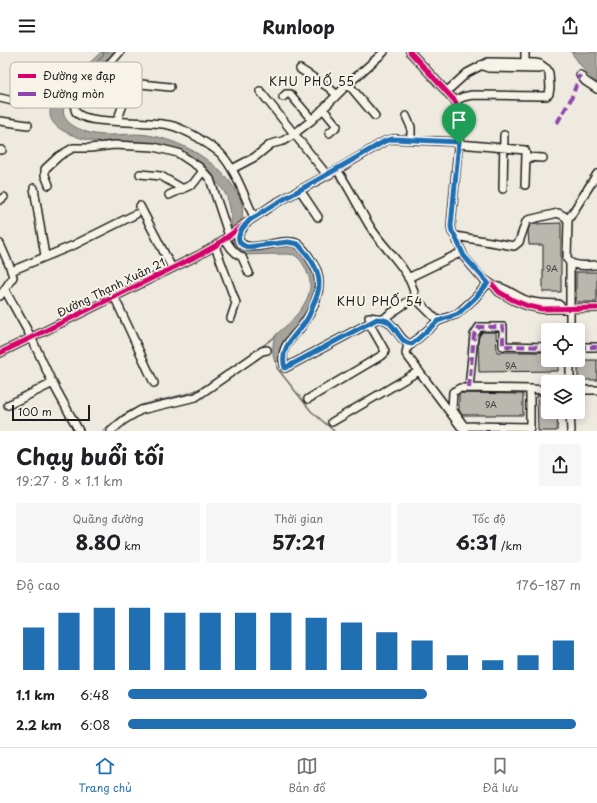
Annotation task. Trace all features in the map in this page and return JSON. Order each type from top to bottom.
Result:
[{"type":"street","points":[[111,62],[120,52]]},
{"type":"street","points":[[232,169],[254,157],[271,144],[283,141],[294,134],[312,120],[347,85],[384,52]]},
{"type":"street","points":[[410,52],[455,101],[462,114],[451,226],[452,232],[464,256],[491,284],[501,287],[529,301],[558,304],[566,308],[597,308]]},
{"type":"street","points":[[525,52],[525,66]]},
{"type":"street","points":[[446,92],[467,73],[488,62],[525,66],[540,64],[547,69],[550,76],[549,94],[546,96],[472,95],[455,101]]},
{"type":"street","points":[[300,69],[328,87],[337,95]]},
{"type":"street","points":[[580,75],[584,81],[597,89]]},
{"type":"street","points":[[142,84],[170,87]]},
{"type":"street","points":[[347,85],[349,85],[375,116]]},
{"type":"street","points":[[260,91],[327,175]]},
{"type":"street","points":[[283,97],[286,94],[290,94],[312,120]]},
{"type":"street","points":[[0,98],[10,100]]},
{"type":"street","points":[[74,108],[78,114],[99,120],[147,122],[169,125],[186,131],[218,151],[232,169],[249,221]]},
{"type":"street","points":[[117,121],[122,108]]},
{"type":"street","points":[[323,109],[337,126],[329,133]]},
{"type":"street","points":[[406,116],[411,127],[411,140]]},
{"type":"street","points":[[0,121],[28,125]]},
{"type":"street","points":[[503,189],[504,135]]},
{"type":"street","points":[[412,344],[408,344],[402,339],[387,321],[377,319],[369,320],[285,368],[283,357],[286,346],[294,334],[304,324],[317,296],[320,284],[317,271],[304,251],[295,243],[275,243],[251,247],[244,246],[240,242],[238,235],[249,221],[385,141],[393,139],[459,143],[525,150],[525,185]]},
{"type":"street","points":[[49,185],[45,175],[46,169],[59,156],[73,148],[90,148],[114,145],[154,147],[178,153],[204,171],[210,179],[231,248],[242,257],[249,273]]},
{"type":"street","points":[[526,157],[543,158]]},
{"type":"street","points":[[337,170],[371,229],[401,264],[414,291],[415,297],[387,316],[387,321]]},
{"type":"street","points":[[169,194],[183,189],[195,182],[204,171]]},
{"type":"street","points":[[140,174],[161,176],[183,189]]},
{"type":"street","points":[[569,323],[566,308],[569,261],[568,220],[597,174]]},
{"type":"street","points":[[34,188],[45,256]]},
{"type":"street","points":[[300,190],[318,217]]},
{"type":"street","points":[[140,206],[172,268]]},
{"type":"street","points":[[455,236],[514,246],[519,242],[526,222],[532,218],[558,213],[568,220]]},
{"type":"street","points":[[11,271],[74,245],[136,214]]},
{"type":"street","name":"Đường Thạnh Xuân 21","points":[[0,353],[215,246],[249,221]]},
{"type":"street","points":[[0,244],[13,277],[0,296]]},
{"type":"street","points":[[215,246],[236,303],[231,318]]},
{"type":"street","points":[[408,278],[462,252]]},
{"type":"street","points":[[569,261],[576,265],[597,265]]},
{"type":"street","points":[[462,430],[406,354],[407,348],[438,321],[458,314],[491,284]]},
{"type":"street","points":[[5,290],[79,431]]},
{"type":"street","points":[[114,296],[154,383]]},
{"type":"street","points":[[420,303],[438,321]]},
{"type":"street","points":[[308,399],[384,354],[385,351],[369,320]]},
{"type":"street","points":[[469,388],[474,335],[479,327],[503,327],[503,346],[541,347]]},
{"type":"street","points":[[585,347],[597,347]]},
{"type":"street","points":[[111,431],[124,420],[140,410],[196,397],[262,351],[267,350]]},
{"type":"street","points":[[332,422],[418,371]]},
{"type":"street","points":[[8,405],[53,383]]},
{"type":"street","points":[[530,389],[530,429],[464,426],[452,408],[453,392],[460,388],[530,389],[541,390]]},
{"type":"street","points":[[585,390],[597,390]]},
{"type":"street","points":[[570,419],[571,431]]},
{"type":"water","points":[[101,52],[119,52],[111,62],[90,62]]},
{"type":"water","points":[[571,52],[597,52],[597,83],[587,74]]},
{"type":"water","points":[[51,108],[64,108],[64,114],[69,123],[90,133],[112,135],[141,134],[172,141],[183,146],[214,165],[231,183],[239,195],[242,204],[242,218],[239,241],[251,249],[294,245],[304,255],[312,268],[315,289],[308,310],[282,346],[279,361],[275,362],[273,356],[273,345],[275,338],[277,334],[297,314],[309,294],[310,279],[300,260],[291,254],[242,255],[232,245],[230,208],[223,190],[201,168],[187,158],[176,153],[101,143],[79,138],[62,130],[52,120]]},
{"type":"building","points":[[561,223],[561,292],[543,292],[543,245],[529,245],[528,230],[530,225],[534,224]]},
{"type":"building","points":[[576,272],[597,272],[597,302],[576,302]]},
{"type":"building","points":[[482,332],[496,332],[497,352],[541,352],[541,367],[558,367],[558,371],[479,372],[479,337]]},
{"type":"building","points":[[585,360],[597,360],[597,380],[585,380],[585,375],[578,375],[578,367],[585,367]]},
{"type":"building","points":[[459,394],[523,394],[523,415],[462,415],[459,410]]},
{"type":"building","points":[[537,395],[541,395],[541,419],[558,419],[557,431],[538,431]]},
{"type":"waterway","points":[[245,359],[276,336]]},
{"type":"waterway","points":[[276,361],[277,368],[311,411],[334,431]]},
{"type":"waterway","points":[[103,431],[123,415],[142,405],[190,393],[209,384]]},
{"type":"marked path","points":[[557,123],[571,99],[580,75]]},
{"type":"marked path","points":[[469,388],[474,335],[479,327],[503,327],[503,346],[541,347]]},
{"type":"marked path","points":[[585,347],[597,347]]},
{"type":"cycle path","points":[[410,52],[455,101],[461,114],[451,226],[452,232],[464,257],[482,278],[494,286],[499,292],[528,306],[542,309],[597,308]]},
{"type":"cycle path","points":[[0,353],[199,255],[215,246],[274,204],[337,170],[385,141],[393,139],[459,142]]},
{"type":"district","name":"KHU PHỐ 55","points":[[312,81]]},
{"type":"district","name":"KHU PHỐ 54","points":[[380,301]]},
{"type":"route","points":[[393,139],[459,142],[459,144],[451,226],[452,232],[464,256],[488,283],[458,314],[438,321],[412,344],[408,344],[402,339],[387,321],[377,319],[285,368],[283,357],[286,346],[294,334],[304,324],[317,296],[320,284],[317,271],[298,244],[288,242],[248,247],[244,246],[240,242],[238,235],[241,230],[248,222],[274,204],[337,170],[385,141],[393,139]]}]
